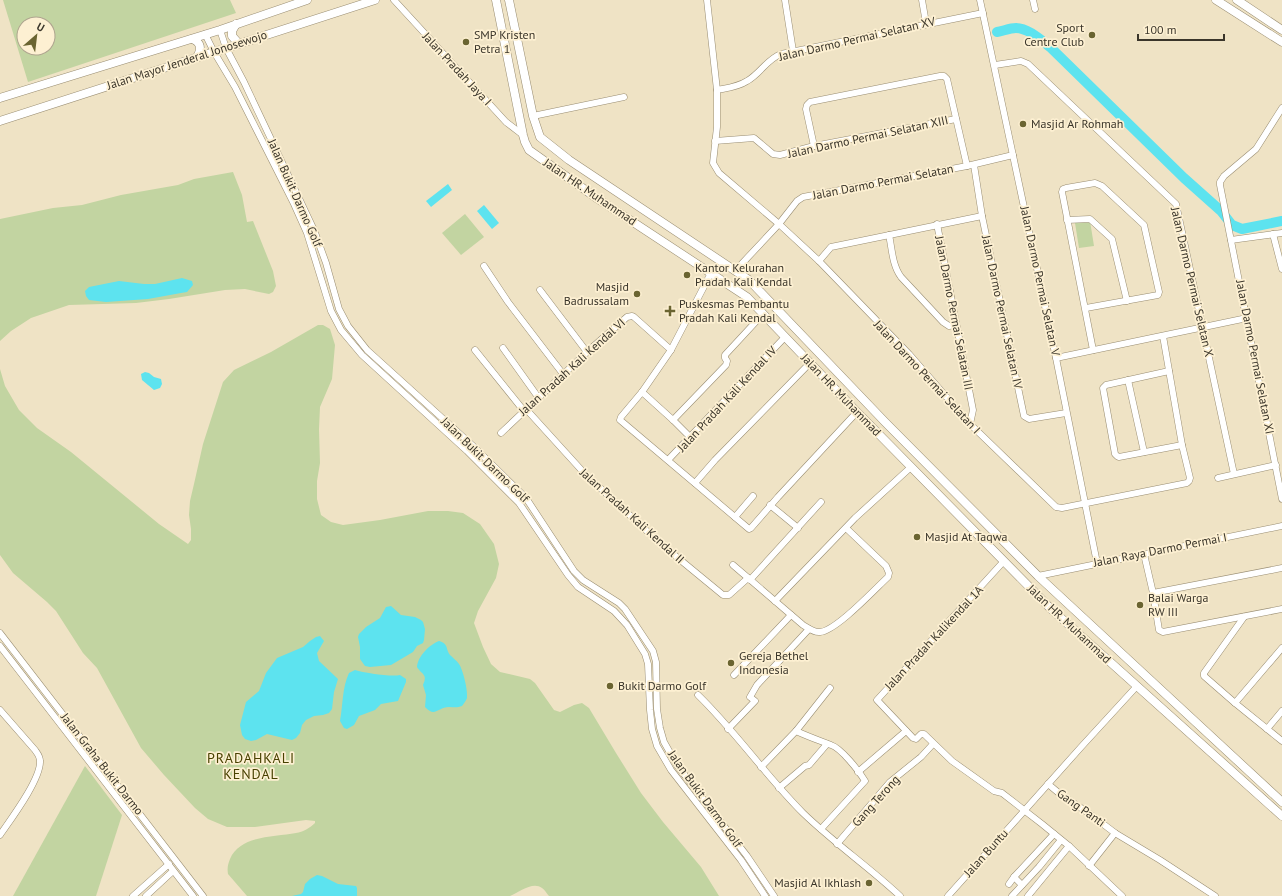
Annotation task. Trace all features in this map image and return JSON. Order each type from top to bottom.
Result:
[{"type":"main road","name":"Jalan Mayor Jenderal Jonosewojo","points":[[1,99],[220,30],[307,0]]},
{"type":"main road","name":"Jalan Mayor Jenderal Jonosewojo","points":[[2,118],[375,0]]},
{"type":"main road","name":"Jalan HR. Muhammad","points":[[496,0],[523,135],[529,150],[603,202],[746,297],[1056,614],[1282,816]]},
{"type":"main road","name":"Jalan HR. Muhammad","points":[[509,0],[533,116],[540,137],[563,156],[749,280],[885,422],[1038,576],[1282,802]]},
{"type":"main road","points":[[1216,0],[1282,42]]},
{"type":"main road","points":[[1237,0],[1282,30]]},
{"type":"main road","points":[[1264,30],[1270,21]]},
{"type":"main road","points":[[236,24],[232,30],[232,36],[238,44]]},
{"type":"main road","points":[[192,39],[196,40],[200,45],[200,51],[197,57]]},
{"type":"main road","points":[[687,257],[688,250],[696,244]]},
{"type":"main road","points":[[860,415],[869,413],[872,408]]},
{"type":"main road","points":[[877,432],[878,427],[885,422]]},
{"type":"main road","points":[[963,520],[972,511]]},
{"type":"main road","points":[[1238,778],[1246,769]]},
{"type":"street","name":"Jalan Pradah Jaya I","points":[[394,0],[506,122],[523,135]]},
{"type":"street","name":"Jalan Darmo Permai Selatan I","points":[[706,0],[717,90],[717,127],[714,163],[719,173],[779,224],[819,261],[909,354],[970,424],[1056,507],[1062,508],[1085,504],[1187,483],[1190,478],[1182,445]]},
{"type":"street","points":[[785,0],[793,51]]},
{"type":"street","points":[[922,0],[926,23]]},
{"type":"street","name":"Jalan Darmo Permai Selatan V","points":[[980,0],[1056,358],[1097,563]]},
{"type":"street","points":[[1033,0],[1035,9]]},
{"type":"street","name":"Jalan Darmo Permai Selatan XV","points":[[717,90],[748,81],[773,58],[781,54],[926,23],[983,13]]},
{"type":"street","name":"Jalan Bukit Darmo Golf","points":[[220,30],[226,48],[254,102],[314,230],[326,263],[339,309],[348,326],[367,350],[472,445],[526,498],[574,570],[583,580],[619,603],[625,609],[653,651],[656,662],[657,709],[664,742],[677,765],[747,856],[774,896]]},
{"type":"street","name":"Jalan Bukit Darmo Golf","points":[[205,34],[245,106],[307,233],[331,311],[341,330],[362,355],[466,451],[519,503],[578,586],[614,611],[627,625],[645,654],[648,664],[652,729],[657,746],[671,770],[741,860],[765,896]]},
{"type":"street","name":"Jalan Darmo Permai Selatan X","points":[[995,65],[1021,61],[1028,64],[1172,199],[1178,209],[1234,474]]},
{"type":"street","points":[[229,76],[238,70]]},
{"type":"street","name":"Jalan Darmo Permai Selatan IV","points":[[814,146],[806,109],[810,102],[940,76],[944,76],[947,79],[982,216],[1024,416],[1029,419],[1066,413]]},
{"type":"street","points":[[533,116],[624,98]]},
{"type":"street","points":[[245,106],[254,102]]},
{"type":"street","name":"Jalan Darmo Permai Selatan XI","points":[[1282,108],[1256,149],[1224,176],[1220,182],[1282,499]]},
{"type":"street","name":"Jalan Darmo Permai Selatan XIII","points":[[715,141],[754,138],[776,155],[814,146],[956,119]]},
{"type":"street","name":"Jalan Darmo Permai Selatan","points":[[735,271],[779,224],[797,201],[803,198],[970,166],[1013,156]]},
{"type":"street","points":[[1086,308],[1159,294],[1144,225],[1098,184],[1094,183],[1066,188],[1063,189],[1062,192],[1086,308],[1093,350]]},
{"type":"street","points":[[819,261],[832,247],[937,224],[982,216]]},
{"type":"street","points":[[1067,220],[1090,219],[1112,239],[1127,301]]},
{"type":"street","name":"Jalan Darmo Permai Selatan III","points":[[937,224],[973,410],[970,424]]},
{"type":"street","points":[[1231,240],[1282,233]]},
{"type":"street","points":[[1273,234],[1282,269]]},
{"type":"street","points":[[889,235],[894,262],[900,277],[943,322],[949,326],[956,325]]},
{"type":"street","points":[[484,266],[508,302],[564,374]]},
{"type":"street","points":[[711,273],[671,350],[642,392],[620,420],[747,528],[751,528],[770,505],[860,415]]},
{"type":"street","points":[[540,290],[587,352]]},
{"type":"street","points":[[673,420],[726,365],[727,361],[724,358],[725,355],[763,314]]},
{"type":"street","name":"Jalan Pradah Kali Kendal VI","points":[[501,432],[627,317],[632,316],[671,350]]},
{"type":"street","points":[[1056,358],[1247,318]]},
{"type":"street","points":[[1162,336],[1169,371],[1182,445],[1119,457],[1115,454],[1103,388],[1106,385],[1169,371]]},
{"type":"street","name":"Jalan Pradah Kali Kendal IV","points":[[668,460],[785,337]]},
{"type":"street","points":[[503,348],[538,397]]},
{"type":"street","name":"Jalan Pradah Kali Kendal II","points":[[476,350],[525,410],[585,474],[661,544],[723,595],[729,595],[749,579],[821,502]]},
{"type":"street","points":[[695,483],[715,460],[810,363]]},
{"type":"street","points":[[1128,380],[1144,452]]},
{"type":"street","points":[[642,392],[690,437]]},
{"type":"street","points":[[1218,478],[1276,465]]},
{"type":"street","points":[[775,601],[846,528],[911,467]]},
{"type":"street","points":[[735,517],[753,496]]},
{"type":"street","points":[[770,505],[798,528]]},
{"type":"street","name":"Jalan Raya Darmo Permai I","points":[[1038,576],[1282,526]]},
{"type":"street","points":[[732,565],[808,629],[821,632],[832,627],[861,604],[888,577],[889,573],[886,566],[846,528]]},
{"type":"street","points":[[1144,554],[1160,632],[1282,609]]},
{"type":"street","name":"Jalan Pradah Kalikendal 1A","points":[[906,731],[878,702],[877,699],[1004,562]]},
{"type":"street","points":[[1152,593],[1282,568]]},
{"type":"street","points":[[734,675],[791,615]]},
{"type":"street","points":[[1244,617],[1204,673],[1206,678],[1282,741]]},
{"type":"street","points":[[728,729],[755,701],[750,697],[757,685],[808,629]]},
{"type":"street","name":"Jalan Graha Bukit Darmo","points":[[0,633],[203,896]]},
{"type":"street","name":"Jalan Graha Bukit Darmo","points":[[0,646],[193,896]]},
{"type":"street","points":[[1235,703],[1282,648]]},
{"type":"street","name":"Jalan Buntu","points":[[948,896],[1137,686]]},
{"type":"street","points":[[761,767],[796,731],[830,688]]},
{"type":"street","points":[[698,695],[713,710],[779,788],[837,844],[880,877],[900,896]]},
{"type":"street","points":[[0,710],[35,750],[40,761],[39,769],[26,795],[0,834]]},
{"type":"street","points":[[1267,729],[1282,711]]},
{"type":"street","points":[[796,731],[816,741],[832,745],[841,752],[864,780],[864,782],[821,829]]},
{"type":"street","points":[[858,772],[906,731],[915,739],[923,734],[952,761],[994,791],[1002,793],[1025,810],[1069,846],[1121,896]]},
{"type":"street","points":[[779,788],[805,766],[809,765],[826,744]]},
{"type":"street","name":"Gang Terong","points":[[837,844],[890,782],[921,757],[933,744]]},
{"type":"street","name":"Gang Panti","points":[[1048,784],[1115,833],[1215,896]]},
{"type":"street","points":[[1089,866],[1115,833]]},
{"type":"street","points":[[1009,884],[1054,834]]},
{"type":"street","points":[[1012,896],[1039,867],[1061,840]]},
{"type":"street","points":[[1028,896],[1069,846]]},
{"type":"street","points":[[133,896],[168,864]]},
{"type":"street","points":[[146,896],[173,870]]},
{"type":"street","points":[[1014,878],[1022,885]]},
{"type":"green space","points":[[3,0],[230,0],[236,13],[28,82],[20,56],[56,56],[56,16],[16,16],[16,43]]},
{"type":"green space","points":[[233,172],[242,195],[247,222],[253,221],[273,271],[276,286],[273,292],[269,294],[245,289],[225,290],[136,303],[69,305],[31,318],[11,331],[0,341],[0,219],[53,208],[82,205],[121,195],[178,185],[194,179]]},
{"type":"green space","points":[[465,214],[484,237],[461,255],[442,233]]},
{"type":"green space","points":[[1090,221],[1094,246],[1079,248],[1075,223]]},
{"type":"green space","name":"Bukit Darmo Golf","points":[[318,325],[323,325],[330,329],[335,345],[332,379],[320,407],[320,463],[317,481],[317,499],[321,515],[331,522],[343,525],[428,511],[448,511],[463,513],[480,524],[494,544],[499,564],[496,578],[478,611],[474,623],[491,664],[500,672],[530,679],[535,683],[554,710],[560,712],[582,703],[589,708],[641,793],[701,867],[719,896],[549,896],[542,888],[538,886],[530,886],[510,896],[247,896],[228,874],[230,859],[235,851],[242,845],[259,838],[301,832],[311,827],[315,821],[306,820],[255,827],[227,827],[208,819],[195,808],[141,748],[97,668],[83,653],[56,611],[13,573],[0,555],[0,369],[5,386],[19,410],[37,428],[71,452],[159,524],[188,544],[191,540],[189,515],[190,501],[203,444],[223,382],[234,370],[271,352]]},
{"type":"green space","points":[[85,766],[122,815],[96,896],[13,896]]},
{"type":"water","points":[[448,184],[452,190],[431,207],[426,201]]},
{"type":"water","points":[[484,205],[499,223],[492,229],[477,211]]},
{"type":"water","points":[[182,278],[192,281],[193,285],[187,292],[148,299],[106,302],[89,300],[85,291],[89,287],[119,281],[155,284]]},
{"type":"water","points":[[145,372],[161,379],[162,384],[160,388],[154,390],[142,380],[141,374]]},
{"type":"water","points":[[391,606],[401,615],[415,617],[423,622],[425,629],[423,643],[417,646],[413,652],[391,665],[365,666],[360,659],[359,634],[366,627],[380,618],[386,607]]},
{"type":"water","points":[[320,636],[324,641],[317,653],[319,661],[338,679],[334,692],[332,709],[329,713],[314,716],[306,720],[302,725],[300,733],[292,740],[267,734],[256,740],[251,741],[245,739],[242,735],[240,725],[246,702],[259,691],[266,673],[277,658],[303,647],[316,637]]},
{"type":"water","points":[[439,641],[446,645],[450,655],[461,667],[466,685],[467,698],[462,706],[445,707],[431,712],[425,707],[426,695],[423,685],[425,677],[417,667],[419,659],[425,651],[431,645]]},
{"type":"water","points":[[355,670],[378,674],[400,675],[406,679],[406,682],[398,701],[381,704],[375,710],[359,716],[354,725],[347,729],[344,728],[340,721],[343,697],[349,673]]},
{"type":"water","points":[[317,875],[338,884],[356,886],[357,896],[292,896],[301,894],[305,884]]},
{"type":"waterway","points":[[997,32],[1014,28],[1025,30],[1050,47],[1184,178],[1221,211],[1232,225],[1242,229],[1282,221]]},
{"type":"place","name":"Sport Centre Club","points":[[1092,35]]},
{"type":"place","name":"SMP Kristen Petra 1","points":[[466,42]]},
{"type":"place","name":"Masjid Ar Rohmah","points":[[1023,124]]},
{"type":"place","name":"Kantor Kelurahan Pradah Kali Kendal","points":[[687,275]]},
{"type":"place","name":"Masjid Badrussalam","points":[[637,294]]},
{"type":"place","name":"Puskesmas Pembantu Pradah Kali Kendal","points":[[670,311]]},
{"type":"place","name":"Masjid At Taqwa","points":[[917,537]]},
{"type":"place","name":"Balai Warga RW III","points":[[1140,605]]},
{"type":"place","name":"Gereja Bethel Indonesia","points":[[731,663]]},
{"type":"place","name":"Bukit Darmo Golf","points":[[610,686]]},
{"type":"place","name":"Masjid Al Ikhlash","points":[[869,883]]},
{"type":"district","name":"PRADAHKALI KENDAL","points":[[251,766]]}]
